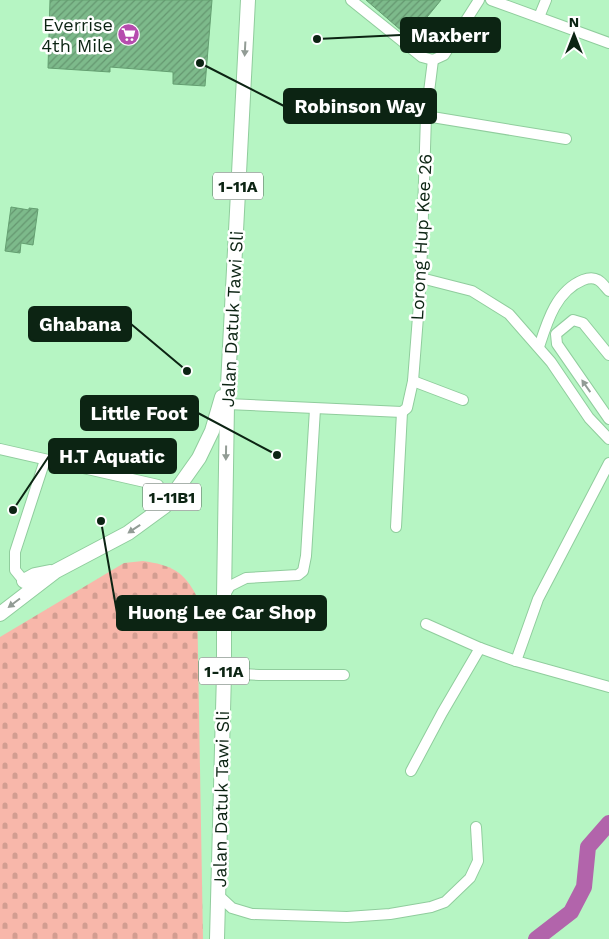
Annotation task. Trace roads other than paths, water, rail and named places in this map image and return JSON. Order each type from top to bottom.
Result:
[{"type":"highway","name":"Jalan Datuk Tawi Sli","points":[[217,939],[224,673],[228,372],[248,0]]},
{"type":"highway","name":"1-11B1","points":[[0,614],[56,570],[128,533],[164,506],[199,458],[212,431],[228,372]]},
{"type":"highway","points":[[24,581],[35,575],[56,570]]},
{"type":"street","points":[[351,0],[422,57],[433,60],[444,55],[479,0]]},
{"type":"street","points":[[491,0],[609,42]]},
{"type":"street","points":[[539,17],[546,0]]},
{"type":"street","name":"Lorong Hup Kee 26","points":[[396,527],[402,412],[407,408],[413,381],[421,278],[426,116],[433,60]]},
{"type":"street","points":[[426,116],[566,139]]},
{"type":"street","points":[[421,278],[472,291],[508,314],[552,362],[590,418],[609,439]]},
{"type":"street","points":[[539,347],[547,322],[563,292],[586,278],[599,280],[609,291]]},
{"type":"street","points":[[609,355],[583,323],[573,320],[556,334],[557,344],[609,419]]},
{"type":"street","points":[[552,362],[563,353]]},
{"type":"street","points":[[413,381],[462,400]]},
{"type":"street","points":[[227,404],[402,412]]},
{"type":"street","points":[[224,596],[230,586],[246,578],[298,575],[303,571],[306,556],[315,408]]},
{"type":"street","points":[[0,449],[158,485]]},
{"type":"street","points":[[24,581],[15,570],[15,552],[45,460]]},
{"type":"street","points":[[516,661],[538,599],[609,463]]},
{"type":"street","points":[[426,624],[480,648],[516,661],[609,687]]},
{"type":"street","points":[[411,771],[442,712],[480,648]]},
{"type":"street","points":[[224,673],[344,675]]},
{"type":"street","points":[[218,895],[232,908],[252,914],[347,917],[390,914],[431,907],[445,902],[470,878],[478,861],[476,827]]},
{"type":"waterway","points":[[536,939],[571,912],[584,887],[588,847],[609,823]]},
{"type":"place","name":"Everrise 4th Mile","points":[[129,34]]},
{"type":"place","name":"Maxberr","points":[[317,39]]},
{"type":"place","name":"Robinson Way","points":[[200,63]]},
{"type":"place","name":"Ghabana","points":[[187,371]]},
{"type":"place","name":"Little Foot","points":[[277,455]]},
{"type":"place","name":"H.T Aquatic","points":[[13,510]]},
{"type":"place","name":"Huong Lee Car Shop","points":[[101,521]]}]
